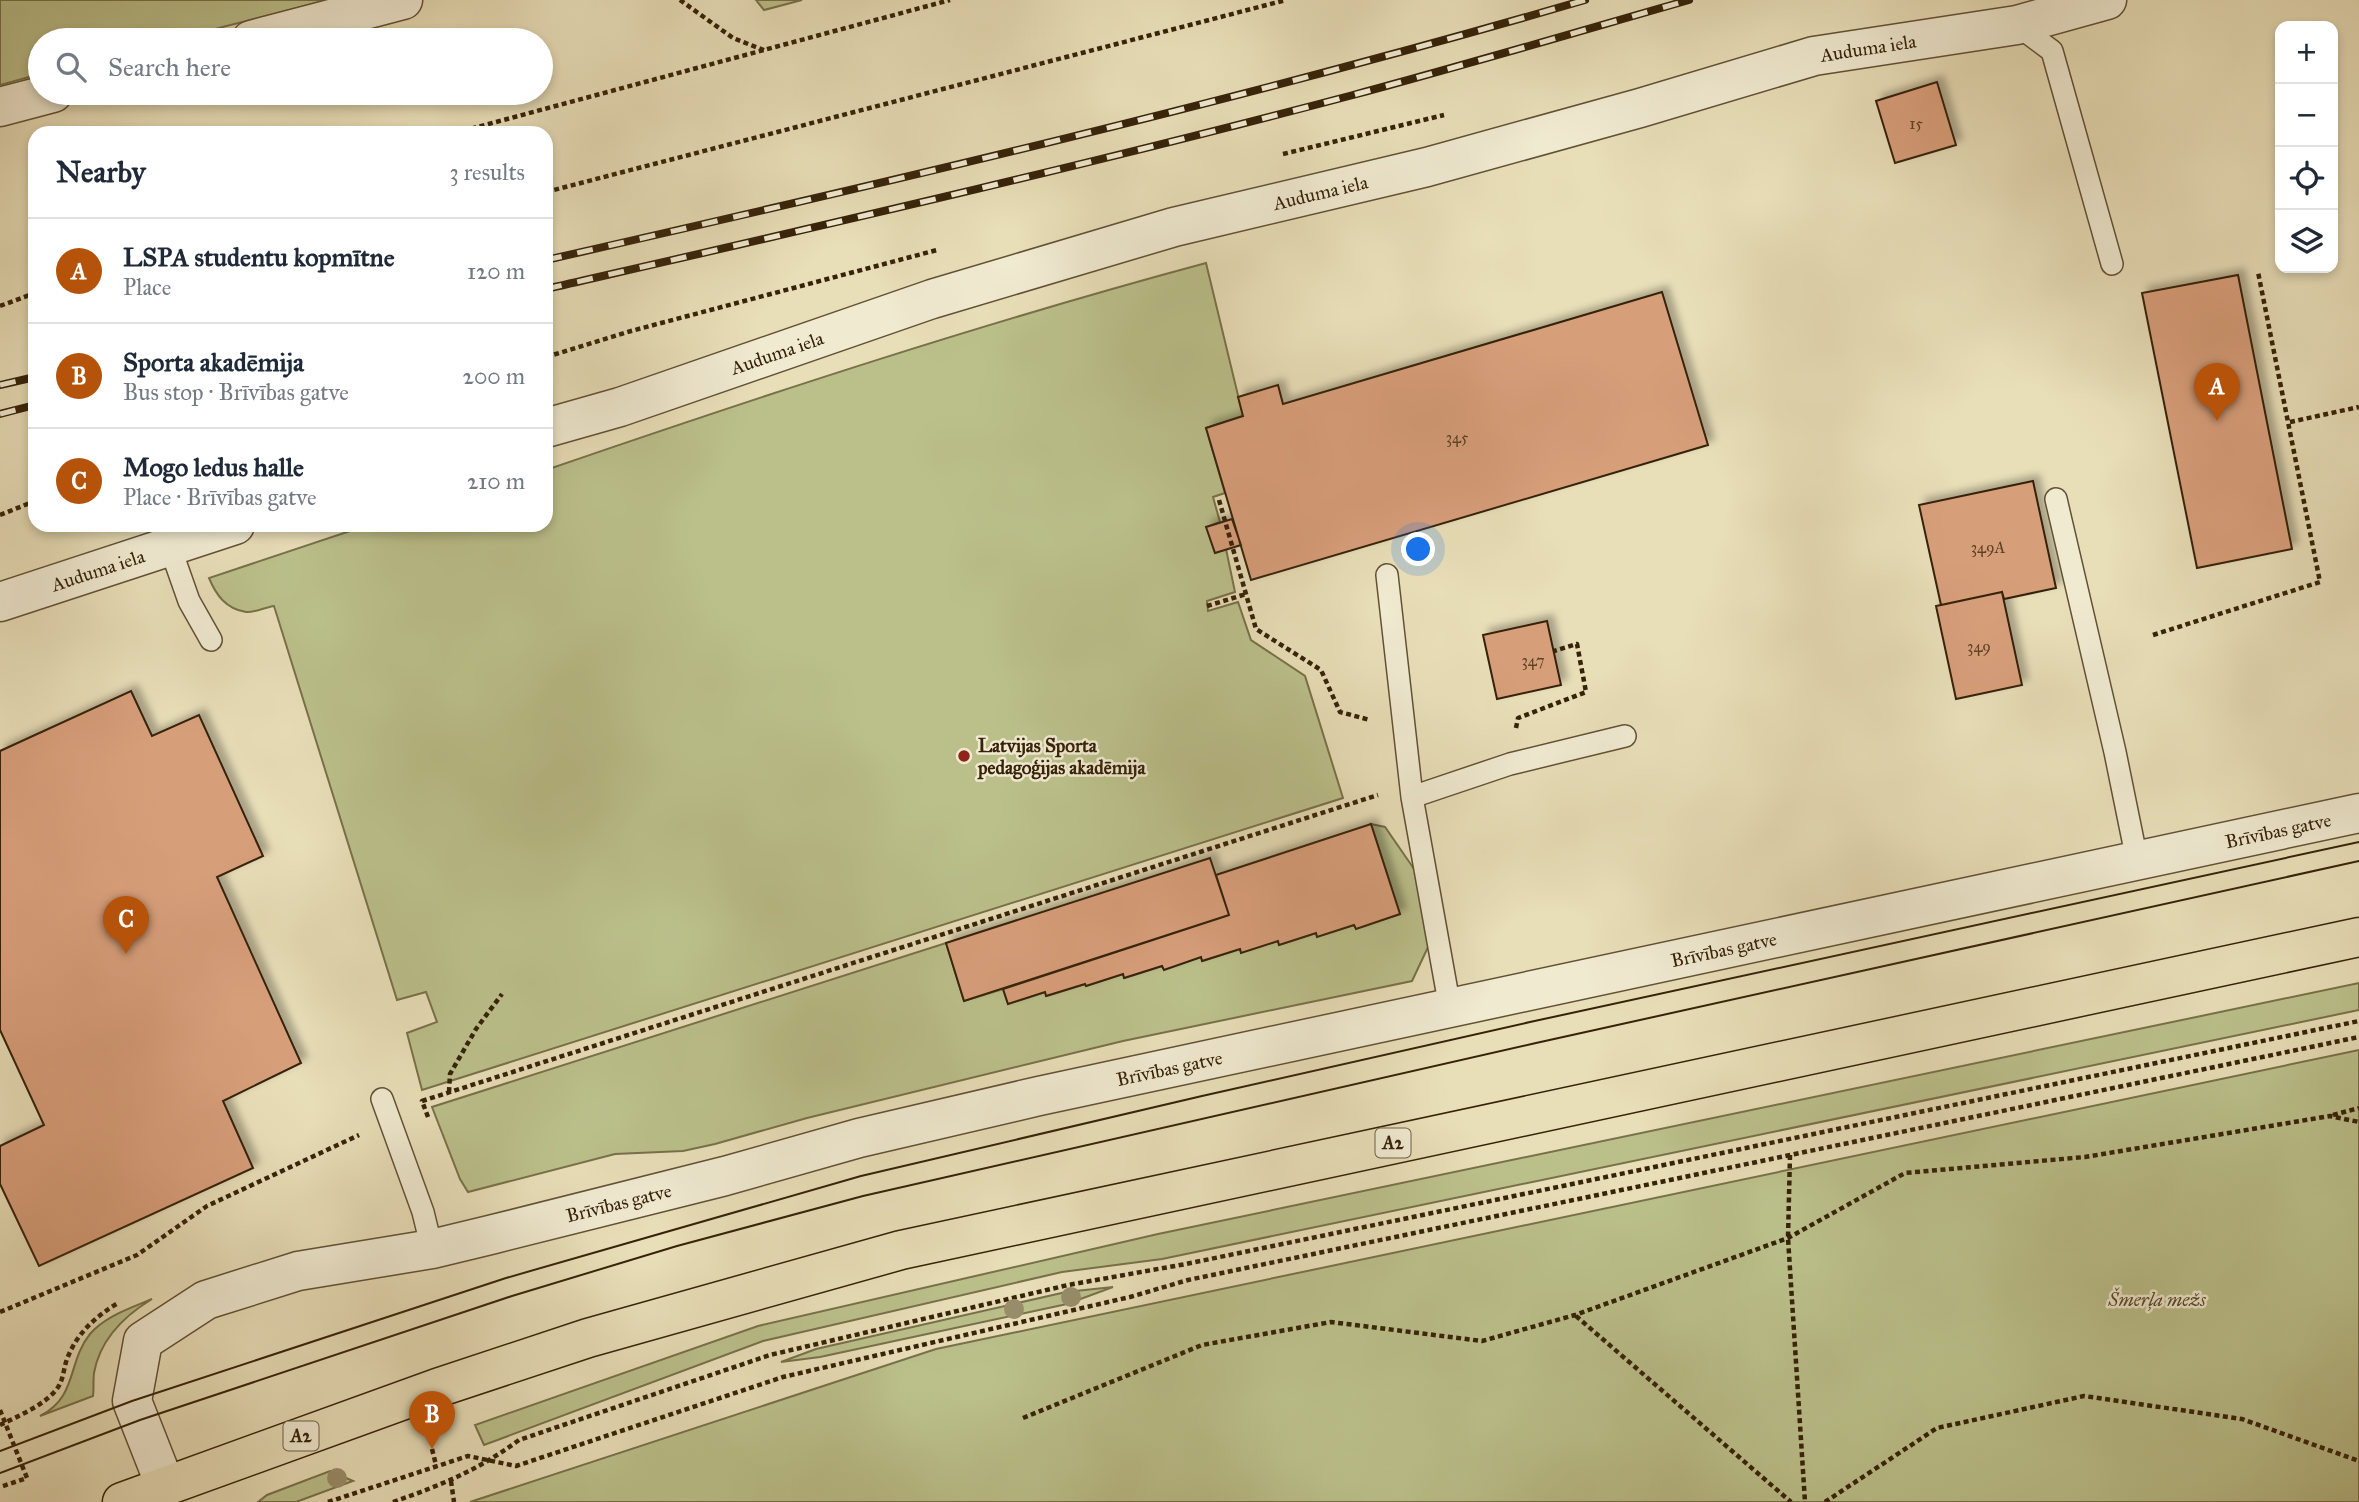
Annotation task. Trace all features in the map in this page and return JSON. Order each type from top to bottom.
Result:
[{"type":"highway","name":"A2","points":[[122,1502],[437,1388],[588,1338],[901,1250],[2359,937]]},
{"type":"street","points":[[297,28],[403,0]]},
{"type":"street","name":"Auduma iela","points":[[553,426],[620,407],[932,299],[1174,227],[1427,167],[1814,56],[2017,25],[2107,0]]},
{"type":"street","points":[[0,107],[28,100]]},
{"type":"street","name":"Auduma iela","points":[[0,602],[214,532]]},
{"type":"street","name":"Brīvības gatve","points":[[164,1485],[132,1401],[143,1341],[206,1300],[298,1271],[432,1249],[711,1180],[859,1138],[1039,1096],[2359,813]]},
{"type":"lane","points":[[2017,25],[2052,51],[2112,264]]},
{"type":"lane","points":[[2056,499],[2115,752],[2137,860]]},
{"type":"lane","points":[[170,547],[189,601],[211,640]]},
{"type":"lane","points":[[1387,575],[1411,791],[1450,1008]]},
{"type":"lane","points":[[1411,791],[1625,736]]},
{"type":"lane","points":[[382,1099],[423,1212],[432,1249]]},
{"type":"path","points":[[680,0],[733,38],[766,51]]},
{"type":"path","points":[[482,126],[950,0]]},
{"type":"path","points":[[553,190],[1286,0]]},
{"type":"path","points":[[2153,635],[2320,582],[2258,272]]},
{"type":"path","points":[[0,306],[28,296]]},
{"type":"path","points":[[2290,422],[2359,407]]},
{"type":"path","points":[[1219,500],[1256,629],[1321,670],[1340,712],[1405,731]]},
{"type":"path","points":[[0,515],[28,504]]},
{"type":"path","points":[[1207,606],[1246,594]]},
{"type":"path","points":[[1510,764],[1518,718],[1586,692],[1577,644],[1553,651]]},
{"type":"path","points":[[431,1127],[422,1101],[1411,791]]},
{"type":"path","points":[[449,1092],[450,1074],[476,1029],[502,994]]},
{"type":"path","points":[[393,1502],[451,1481],[490,1462],[519,1440],[770,1355],[1068,1285],[1186,1264],[2359,1021]]},
{"type":"path","points":[[327,1502],[436,1465],[468,1457],[516,1466],[783,1377],[1130,1297],[1188,1280],[2359,1037]]},
{"type":"path","points":[[1023,1418],[1202,1345],[1331,1322],[1482,1341],[1575,1315],[1788,1238],[1905,1173],[2085,1157],[2359,1108]]},
{"type":"path","points":[[2330,1115],[2359,1122]]},
{"type":"path","points":[[0,1312],[136,1255],[207,1206],[321,1151],[390,1122]]},
{"type":"path","points":[[1790,1155],[1788,1238],[1805,1502]]},
{"type":"path","points":[[1575,1315],[1791,1502]]},
{"type":"path","points":[[1825,1502],[1937,1428],[2084,1396],[2242,1419],[2359,1461]]},
{"type":"path","points":[[0,1410],[3,1424],[27,1478],[0,1488]]},
{"type":"path","points":[[432,1449],[436,1465]]},
{"type":"path","points":[[451,1481],[454,1502]]},
{"type":"green space","points":[[0,0],[328,0],[219,28],[28,28],[28,77],[0,85]]},
{"type":"green space","points":[[756,0],[802,0],[764,10]]},
{"type":"green space","points":[[1206,263],[1243,416],[1206,428],[1225,493],[1213,497],[1220,522],[1207,527],[1215,553],[1226,549],[1235,592],[1207,601],[1208,611],[1238,602],[1251,640],[1305,676],[1343,798],[422,1090],[407,1033],[437,1022],[426,992],[397,1000],[274,606],[249,612],[233,608],[215,590],[209,578],[347,532],[553,532],[553,468],[874,361]]},
{"type":"green space","points":[[1371,824],[1385,827],[1421,879],[1429,945],[1412,981],[1123,1041],[807,1118],[715,1144],[683,1151],[615,1154],[468,1192],[460,1179],[432,1107],[946,943],[964,1001],[1003,989],[1008,1004],[1045,992],[1047,996],[1085,984],[1086,986],[1123,974],[1125,978],[1201,957],[1203,961],[1240,949],[1241,952],[1278,941],[1279,945],[1354,925],[1356,928],[1400,914]]},
{"type":"green space","points":[[2359,983],[2359,1010],[1162,1259],[1062,1272],[763,1341],[484,1445],[475,1425],[758,1326],[1158,1234]]},
{"type":"green space","name":"Šmerļa mežs","points":[[2359,1050],[2359,1502],[470,1502],[936,1349]]},
{"type":"green space","points":[[1113,1287],[1067,1304],[820,1357],[781,1362],[816,1349],[1066,1292]]},
{"type":"green space","points":[[152,1299],[123,1321],[108,1339],[97,1361],[93,1396],[40,1416],[61,1399],[90,1334],[111,1317]]},
{"type":"green space","points":[[330,1471],[353,1481],[296,1502],[258,1502],[267,1495]]},
{"type":"building","points":[[1937,82],[1956,145],[1895,163],[1876,101]]},
{"type":"building","points":[[2238,275],[2292,549],[2197,568],[2142,293]]},
{"type":"building","points":[[1662,292],[1708,445],[1251,580],[1206,428],[1243,416],[1238,397],[1278,385],[1283,404]]},
{"type":"building","points":[[2033,481],[2056,588],[2004,599],[2002,592],[1941,605],[1919,505]]},
{"type":"building","points":[[1232,519],[1241,545],[1215,553],[1206,527]]},
{"type":"building","points":[[2002,592],[2022,685],[1956,699],[1936,606]]},
{"type":"building","points":[[1547,621],[1561,685],[1497,699],[1483,635]]},
{"type":"building","points":[[131,691],[152,736],[199,715],[263,856],[217,877],[301,1063],[223,1101],[253,1168],[39,1266],[0,1184],[0,1146],[44,1125],[0,1030],[0,751]]},
{"type":"building","points":[[1371,824],[1400,914],[1356,929],[1354,925],[1279,945],[1278,941],[1241,953],[1240,949],[1202,961],[1201,957],[1164,970],[1162,966],[1124,978],[1123,974],[1046,996],[1045,992],[1008,1004],[1003,989],[1229,915],[1216,875]]},
{"type":"building","points":[[1210,858],[1229,915],[964,1001],[946,943]]},
{"type":"tram line","points":[[0,1451],[132,1401],[506,1278],[861,1176],[1530,1022],[2359,842]]},
{"type":"tram line","points":[[0,1473],[140,1420],[512,1296],[677,1246],[863,1196],[1536,1043],[2359,861]]},
{"type":"railway","points":[[553,258],[1197,105],[1327,72],[1585,0]]},
{"type":"railway","points":[[553,287],[1152,147],[1353,95],[1689,0]]},
{"type":"railway","points":[[0,385],[28,379]]},
{"type":"railway","points":[[0,414],[28,407]]},
{"type":"place","name":"LSPA studentu kopmītne","points":[[2217,421]]},
{"type":"place","name":"Latvijas Sporta pedagoģijas akadēmija","points":[[964,756]]},
{"type":"place","name":"Mogo ledus halle","points":[[126,954]]},
{"type":"place","name":"Sporta akadēmija","points":[[432,1449]]}]
